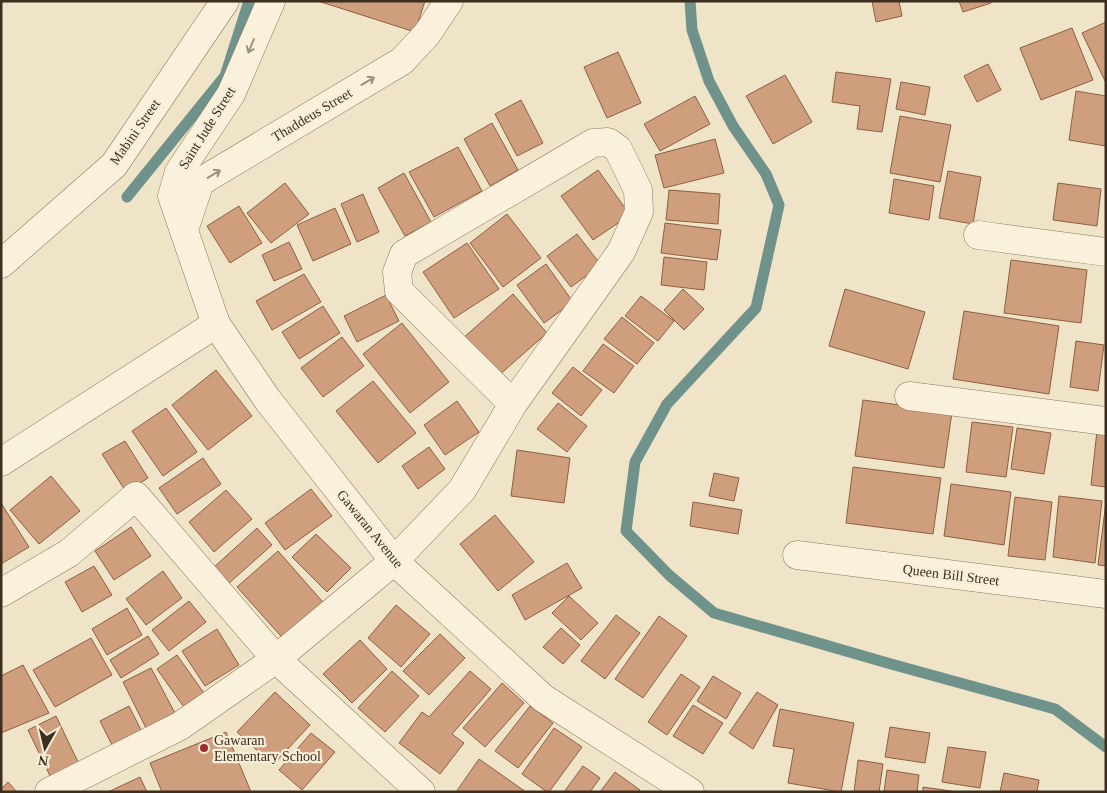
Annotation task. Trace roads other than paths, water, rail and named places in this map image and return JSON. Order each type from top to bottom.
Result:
[{"type":"street","name":"Mabini Street","points":[[1,264],[114,165],[225,1]]},
{"type":"street","name":"Saint Jude Street","points":[[184,230],[172,196],[179,172],[231,94],[271,1]]},
{"type":"street","name":"Thaddeus Street","points":[[184,230],[200,182],[402,61],[427,34],[449,1]]},
{"type":"street","points":[[49,792],[180,726],[276,659],[394,561],[462,490],[513,404],[621,252],[639,212],[638,190],[618,149],[608,142],[592,143],[404,254],[397,272],[399,292],[513,404]]},
{"type":"street","name":"Gawaran Avenue","points":[[184,230],[216,324],[267,399],[394,561],[543,698],[690,792]]},
{"type":"street","points":[[978,235],[1106,252]]},
{"type":"street","points":[[1,462],[216,324]]},
{"type":"street","points":[[909,396],[1106,421]]},
{"type":"street","points":[[1,592],[69,553],[136,496],[276,659],[421,792]]},
{"type":"street","name":"Queen Bill Street","points":[[797,555],[1106,594]]},
{"type":"waterway","points":[[127,197],[225,76],[249,1]]},
{"type":"waterway","points":[[690,1],[692,30],[709,81],[733,126],[766,174],[779,205],[756,308],[667,404],[635,462],[626,531],[669,575],[714,613],[1055,709],[1106,747]]},
{"type":"place","name":"Gawaran Elementary School","points":[[204,748]]}]
